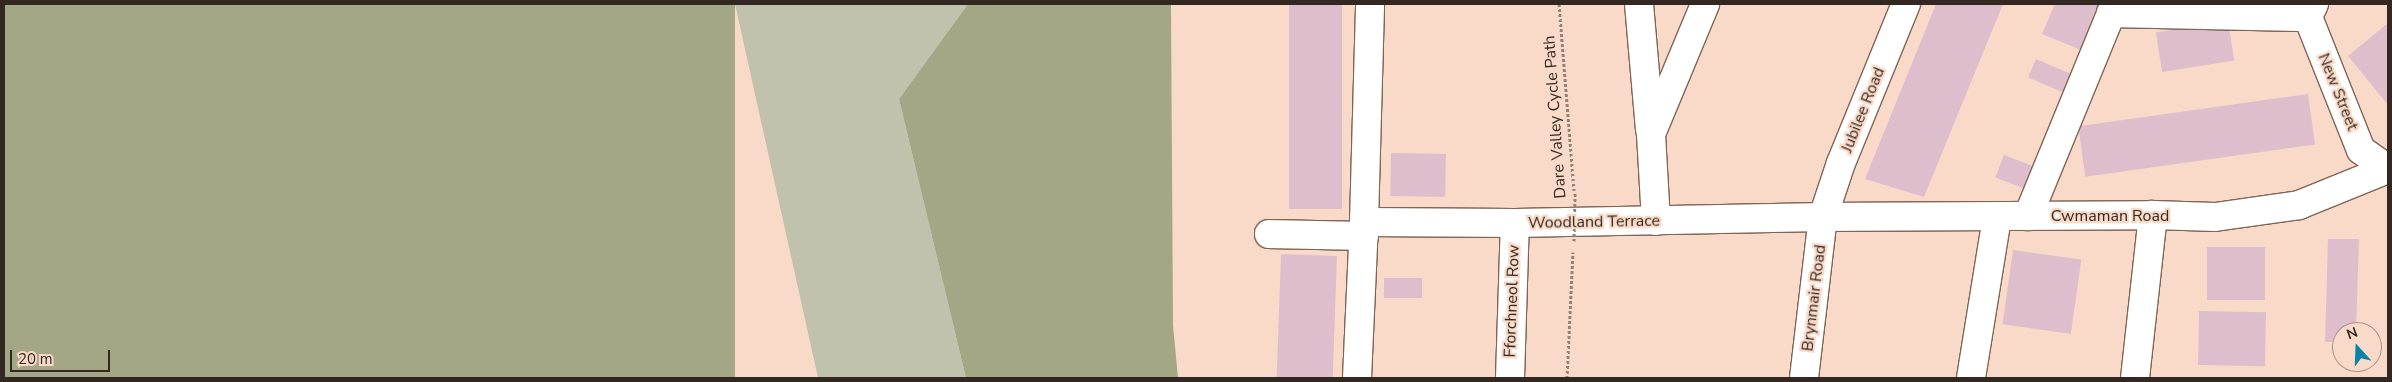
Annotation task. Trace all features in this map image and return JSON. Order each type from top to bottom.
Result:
[{"type":"street","points":[[1357,378],[1364,229],[1370,4]]},
{"type":"street","points":[[1639,4],[1651,134],[1656,221]]},
{"type":"street","points":[[1651,134],[1705,4]]},
{"type":"street","name":"Jubilee Road","points":[[1823,217],[1841,163],[1906,4]]},
{"type":"street","points":[[2028,216],[2113,9],[2311,10]]},
{"type":"street","name":"New Street","points":[[2311,10],[2361,150],[2388,169]]},
{"type":"street","name":"Cwmaman Road","points":[[1823,217],[2153,215],[2215,218],[2299,205],[2388,169]]},
{"type":"street","points":[[2135,378],[2153,215]]},
{"type":"street","name":"Woodland Terrace","points":[[1269,234],[1514,224],[1823,217]]},
{"type":"street","name":"Brynmair Road","points":[[1804,378],[1823,217]]},
{"type":"street","points":[[1971,378],[1997,217]]},
{"type":"street","name":"Fforchneol Row","points":[[1510,378],[1514,224]]},
{"type":"path","name":"Dare Valley Cycle Path","points":[[1559,4],[1575,193],[1567,378]]},
{"type":"green space","points":[[4,4],[735,4],[735,378],[4,378]]},
{"type":"green space","points":[[735,4],[968,4],[899,99],[966,378],[818,378]]},
{"type":"green space","points":[[968,4],[1171,5],[1173,325],[1178,378],[966,378],[899,99]]},
{"type":"building","points":[[1289,4],[1342,4],[1342,209],[1289,209]]},
{"type":"building","points":[[1936,4],[2003,4],[1924,197],[1865,179]]},
{"type":"building","points":[[2055,4],[2101,5],[2081,50],[2042,34]]},
{"type":"building","points":[[2228,21],[2234,61],[2162,72],[2156,32]]},
{"type":"building","points":[[2388,23],[2388,105],[2348,56]]},
{"type":"building","points":[[2036,59],[2072,74],[2064,93],[2028,77]]},
{"type":"building","points":[[2308,94],[2315,145],[2085,177],[2078,126]]},
{"type":"building","points":[[1391,153],[1446,154],[1445,197],[1390,196]]},
{"type":"building","points":[[2004,155],[2033,166],[2024,189],[1995,177]]},
{"type":"building","points":[[2328,239],[2359,239],[2356,322],[2332,322],[2332,342],[2325,342]]},
{"type":"building","points":[[2207,247],[2265,247],[2265,300],[2207,300]]},
{"type":"building","points":[[2013,250],[2081,260],[2071,334],[2003,324]]},
{"type":"building","points":[[1281,254],[1337,256],[1333,378],[1277,378]]},
{"type":"building","points":[[1384,278],[1422,278],[1422,298],[1384,298]]},
{"type":"building","points":[[2199,311],[2266,312],[2265,366],[2198,365]]}]
